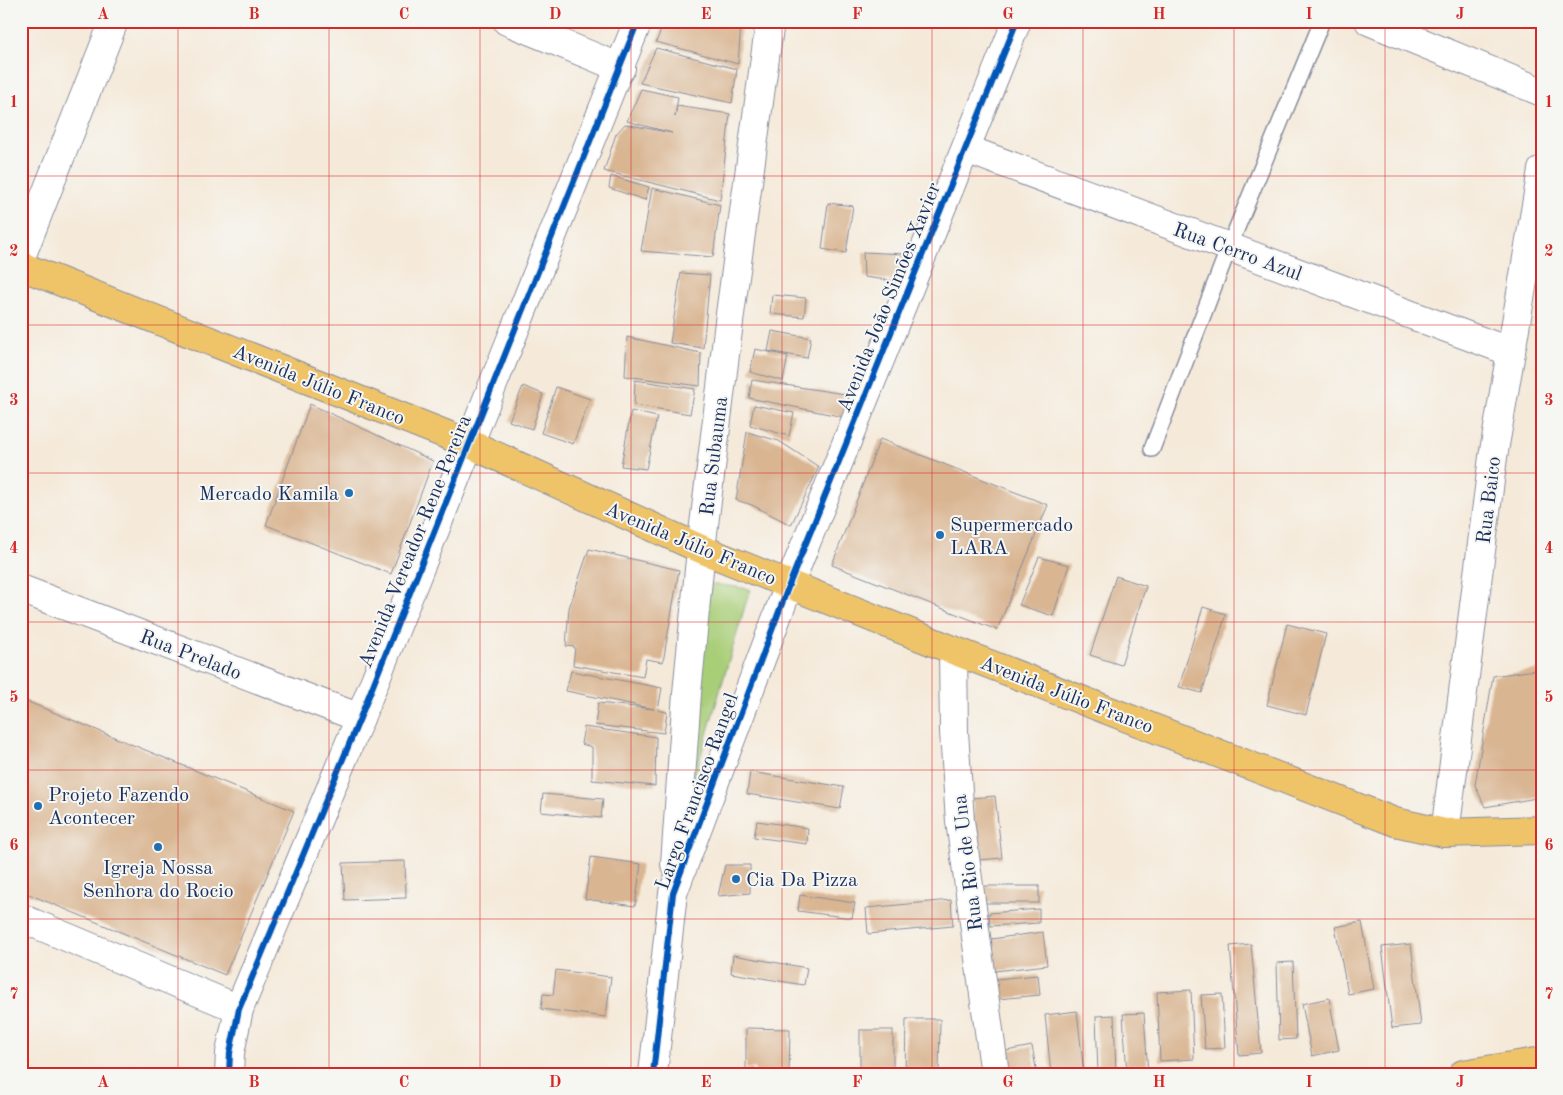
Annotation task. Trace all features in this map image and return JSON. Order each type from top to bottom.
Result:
[{"type":"main road","name":"Avenida Júlio Franco","points":[[21,266],[470,444],[701,549],[789,585],[1395,822],[1445,833],[1542,830]]},
{"type":"main road","points":[[1463,1074],[1542,1061]]},
{"type":"street","points":[[21,257],[114,21]]},
{"type":"street","points":[[507,21],[620,68]]},
{"type":"street","name":"Avenida Vereador Rene Pereira","points":[[229,1074],[230,1053],[240,1009],[360,718],[638,21]]},
{"type":"street","name":"Rua Subauma","points":[[673,893],[687,693],[701,549],[731,304],[770,21]]},
{"type":"street","name":"Avenida João Simões Xavier","points":[[789,585],[1017,21]]},
{"type":"street","points":[[1369,21],[1542,92]]},
{"type":"street","name":"Rua Cerro Azul","points":[[966,149],[1511,352]]},
{"type":"street","name":"Rua Baico","points":[[1445,833],[1493,457],[1542,170]]},
{"type":"street","name":"Largo Francisco Rangel","points":[[653,1074],[673,893],[789,585]]},
{"type":"street","name":"Rua Prelado","points":[[21,589],[360,718]]},
{"type":"street","name":"Rua Rio de Una","points":[[953,650],[954,732],[960,821],[995,1074]]},
{"type":"street","points":[[21,918],[240,1009]]},
{"type":"lane","points":[[1152,449],[1229,248],[1322,21]]},
{"type":"green space","points":[[707,583],[750,589],[690,792]]},
{"type":"building","points":[[665,21],[741,23],[738,64],[656,42]]},
{"type":"building","points":[[656,48],[737,69],[732,103],[640,83]]},
{"type":"building","points":[[641,89],[678,97],[675,117],[677,106],[730,114],[720,200],[604,171],[616,134],[625,124],[672,133],[627,121]]},
{"type":"building","points":[[611,176],[649,187],[645,200],[609,188]]},
{"type":"building","points":[[652,188],[720,205],[713,257],[641,251]]},
{"type":"building","points":[[828,203],[853,206],[846,253],[822,249]]},
{"type":"building","points":[[863,252],[905,254],[902,282],[864,277]]},
{"type":"building","points":[[681,273],[710,275],[703,348],[670,343]]},
{"type":"building","points":[[772,295],[806,298],[804,317],[770,314]]},
{"type":"building","points":[[772,331],[811,338],[807,358],[768,351]]},
{"type":"building","points":[[627,337],[701,353],[700,386],[625,376]]},
{"type":"building","points":[[755,349],[788,356],[783,381],[750,372]]},
{"type":"building","points":[[635,380],[695,389],[690,414],[634,405]]},
{"type":"building","points":[[752,380],[858,396],[849,418],[749,398]]},
{"type":"building","points":[[523,386],[543,394],[532,429],[509,421]]},
{"type":"building","points":[[556,387],[590,399],[573,444],[541,433]]},
{"type":"building","name":"Mercado Kamila","points":[[310,404],[433,461],[391,574],[266,525]]},
{"type":"building","points":[[754,405],[794,413],[789,436],[750,425]]},
{"type":"building","points":[[631,411],[657,417],[646,469],[621,466]]},
{"type":"building","points":[[747,432],[779,441],[819,467],[791,525],[752,505],[736,500]]},
{"type":"building","name":"Supermercado LARA","points":[[880,439],[1048,505],[997,630],[832,565]]},
{"type":"building","points":[[589,549],[679,570],[663,662],[646,659],[643,677],[573,665],[575,647],[566,646],[569,608]]},
{"type":"building","points":[[1039,557],[1069,565],[1053,616],[1019,605]]},
{"type":"building","points":[[1116,576],[1146,586],[1121,665],[1090,655]]},
{"type":"building","points":[[1203,607],[1226,614],[1202,693],[1179,687]]},
{"type":"building","points":[[1287,624],[1326,634],[1306,715],[1267,705]]},
{"type":"building","points":[[1542,669],[1542,797],[1485,807],[1475,785],[1493,676]]},
{"type":"building","points":[[571,671],[662,688],[658,710],[667,712],[664,733],[595,725],[598,703],[654,709],[566,691]]},
{"type":"building","name":"Igreja Nossa Senhora do Rocio","points":[[21,699],[294,811],[225,975],[21,891]]},
{"type":"building","points":[[584,727],[656,737],[655,786],[592,780],[592,747],[581,744]]},
{"type":"building","points":[[750,772],[844,787],[840,809],[747,794]]},
{"type":"building","points":[[543,794],[603,799],[601,818],[541,812]]},
{"type":"building","points":[[995,796],[1002,858],[979,860],[972,798]]},
{"type":"building","points":[[757,821],[808,828],[807,844],[754,837]]},
{"type":"building","points":[[591,857],[641,864],[635,906],[585,899]]},
{"type":"building","points":[[405,861],[406,898],[345,900],[343,863]]},
{"type":"building","name":"Cia Da Pizza","points":[[725,865],[750,865],[750,893],[718,896]]},
{"type":"building","points":[[981,886],[1039,886],[1039,903],[981,903]]},
{"type":"building","points":[[800,895],[855,903],[852,918],[798,911]]},
{"type":"building","points":[[951,900],[953,926],[868,934],[866,908]]},
{"type":"building","points":[[1039,909],[1039,923],[990,926],[989,913]]},
{"type":"building","points":[[1362,922],[1374,989],[1348,994],[1335,927]]},
{"type":"building","points":[[1043,932],[1047,965],[995,971],[991,939]]},
{"type":"building","points":[[1251,944],[1261,1053],[1239,1055],[1230,946]]},
{"type":"building","points":[[1411,944],[1421,1025],[1392,1028],[1382,947]]},
{"type":"building","points":[[733,955],[807,968],[804,985],[731,973]]},
{"type":"building","points":[[1293,962],[1296,1039],[1279,1040],[1277,963]]},
{"type":"building","points":[[556,970],[611,977],[606,1017],[541,1009],[543,994],[553,995]]},
{"type":"building","points":[[1038,975],[1040,995],[998,999],[996,979]]},
{"type":"building","points":[[1191,990],[1194,1059],[1160,1061],[1157,992]]},
{"type":"building","points":[[1222,994],[1225,1048],[1205,1049],[1201,995]]},
{"type":"building","points":[[1329,998],[1339,1050],[1312,1056],[1302,1004]]},
{"type":"building","points":[[1077,1011],[1084,1074],[1051,1074],[1045,1015]]},
{"type":"building","points":[[1144,1013],[1148,1074],[1127,1074],[1123,1014]]},
{"type":"building","points":[[1114,1015],[1116,1074],[1098,1074],[1096,1016]]},
{"type":"building","points":[[906,1019],[940,1019],[939,1074],[905,1074]]},
{"type":"building","points":[[746,1028],[790,1029],[789,1074],[755,1074],[755,1068],[746,1069]]},
{"type":"building","points":[[860,1030],[893,1030],[893,1074],[860,1074]]},
{"type":"building","points":[[1032,1046],[1037,1074],[1005,1074],[1001,1052]]},
{"type":"building","points":[[586,1071],[623,1071],[623,1074],[586,1074]]},
{"type":"cycle path","points":[[229,1074],[230,1053],[239,1009],[360,718],[638,21]]},
{"type":"cycle path","points":[[653,1074],[673,893],[789,585],[1017,21]]},
{"type":"place","name":"Mercado Kamila","points":[[349,493]]},
{"type":"place","name":"Supermercado LARA","points":[[940,535]]},
{"type":"place","name":"Projeto Fazendo Acontecer","points":[[38,806]]},
{"type":"place","name":"Igreja Nossa Senhora do Rocio","points":[[158,847]]},
{"type":"place","name":"Cia Da Pizza","points":[[736,879]]}]
